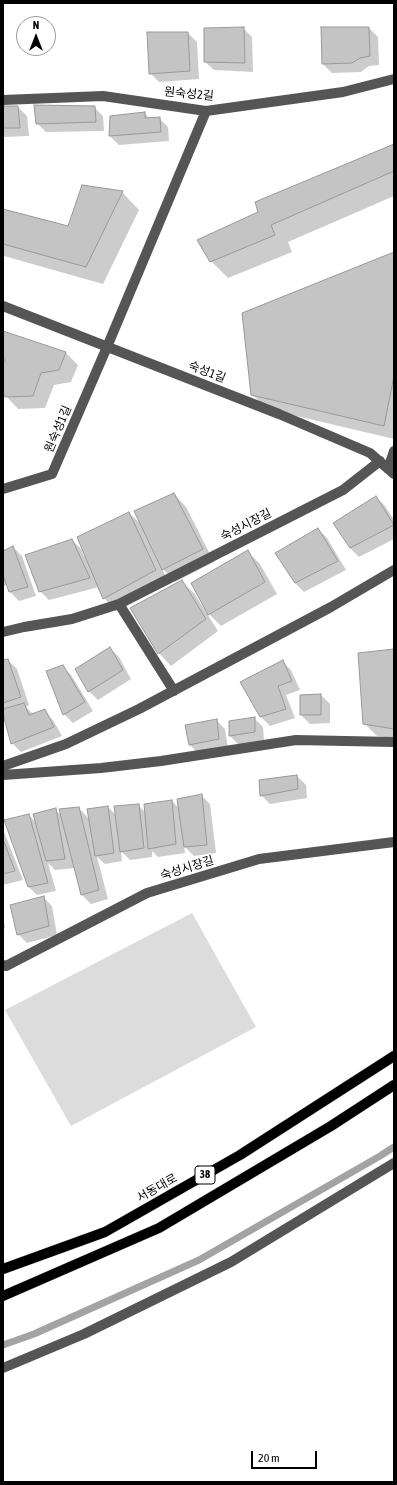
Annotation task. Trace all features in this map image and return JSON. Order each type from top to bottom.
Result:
[{"type":"main road","name":"서동대로","points":[[3,1269],[105,1232],[240,1155],[394,1056]]},
{"type":"main road","name":"38","points":[[3,1296],[160,1228],[331,1126],[394,1085]]},
{"type":"street","name":"원숙성2길","points":[[3,100],[103,96],[206,112],[343,92],[394,79]]},
{"type":"street","name":"원숙성1길","points":[[3,489],[52,474],[206,112]]},
{"type":"street","name":"숙성1길","points":[[3,306],[279,414],[370,453],[391,471]]},
{"type":"street","points":[[391,471],[394,452]]},
{"type":"street","name":"숙성시장길","points":[[3,632],[72,619],[119,604],[344,490],[380,461]]},
{"type":"street","points":[[3,766],[66,744],[139,709],[331,607],[394,570]]},
{"type":"street","points":[[119,604],[174,691]]},
{"type":"street","points":[[3,775],[101,768],[161,761],[296,740],[394,742]]},
{"type":"street","name":"숙성시장길","points":[[3,965],[6,966],[147,893],[259,859],[394,842]]},
{"type":"street","points":[[3,1368],[84,1334],[231,1262],[394,1163]]},
{"type":"shaded area","points":[[192,913],[256,1027],[71,1126],[5,1010]]},
{"type":"building","points":[[244,27],[245,63],[204,62],[204,28]]},
{"type":"building","points":[[321,27],[369,27],[370,56],[360,58],[352,63],[322,64]]},
{"type":"building","points":[[147,32],[188,32],[190,71],[149,74]]},
{"type":"building","points":[[34,105],[95,106],[96,122],[36,124]]},
{"type":"building","points":[[3,106],[18,106],[20,128],[3,128]]},
{"type":"building","points":[[145,112],[145,118],[160,117],[161,132],[109,136],[110,116]]},
{"type":"building","points":[[394,144],[394,171],[271,225],[275,235],[210,262],[197,240],[258,212],[255,202]]},
{"type":"building","points":[[82,185],[123,191],[86,267],[3,244],[3,209],[68,226]]},
{"type":"building","points":[[394,252],[394,376],[384,426],[251,395],[242,313]]},
{"type":"building","points":[[3,331],[66,352],[59,370],[41,373],[33,396],[5,397],[3,393],[3,364],[5,360],[3,357]]},
{"type":"building","points":[[174,493],[203,549],[162,570],[134,511]]},
{"type":"building","points":[[376,496],[394,525],[350,548],[333,523]]},
{"type":"building","points":[[129,512],[156,570],[103,599],[77,537]]},
{"type":"building","points":[[318,528],[338,561],[295,583],[275,553]]},
{"type":"building","points":[[72,539],[90,578],[39,592],[25,555]]},
{"type":"building","points":[[13,546],[28,587],[9,592],[3,575],[3,551]]},
{"type":"building","points":[[248,550],[265,582],[208,615],[191,583]]},
{"type":"building","points":[[182,580],[206,619],[158,654],[130,608]]},
{"type":"building","points":[[110,647],[123,670],[88,692],[75,669]]},
{"type":"building","points":[[394,649],[394,729],[363,724],[358,653]]},
{"type":"building","points":[[8,659],[21,697],[3,703],[3,660]]},
{"type":"building","points":[[283,660],[292,681],[278,686],[286,709],[260,717],[240,682]]},
{"type":"building","points":[[63,665],[85,702],[63,715],[46,671]]},
{"type":"building","points":[[321,694],[321,715],[300,715],[300,695]]},
{"type":"building","points":[[24,703],[29,715],[45,709],[54,727],[11,744],[3,709]]},
{"type":"building","points":[[255,717],[255,732],[229,736],[229,721]]},
{"type":"building","points":[[217,719],[219,739],[189,745],[185,725]]},
{"type":"building","points":[[297,775],[298,789],[260,796],[259,780]]},
{"type":"building","points":[[202,794],[207,845],[184,847],[177,799]]},
{"type":"building","points":[[172,800],[176,844],[148,849],[144,804]]},
{"type":"building","points":[[139,804],[144,848],[120,852],[114,806]]},
{"type":"building","points":[[108,806],[114,853],[95,856],[87,809]]},
{"type":"building","points":[[79,807],[99,890],[81,895],[59,809]]},
{"type":"building","points":[[56,808],[65,859],[46,861],[33,814]]},
{"type":"building","points":[[29,814],[48,883],[28,887],[4,820]]},
{"type":"building","points":[[3,839],[15,871],[3,874]]},
{"type":"building","points":[[44,896],[49,926],[17,935],[10,905]]},
{"type":"waterway","points":[[3,1345],[34,1334],[199,1260],[394,1147]]}]
